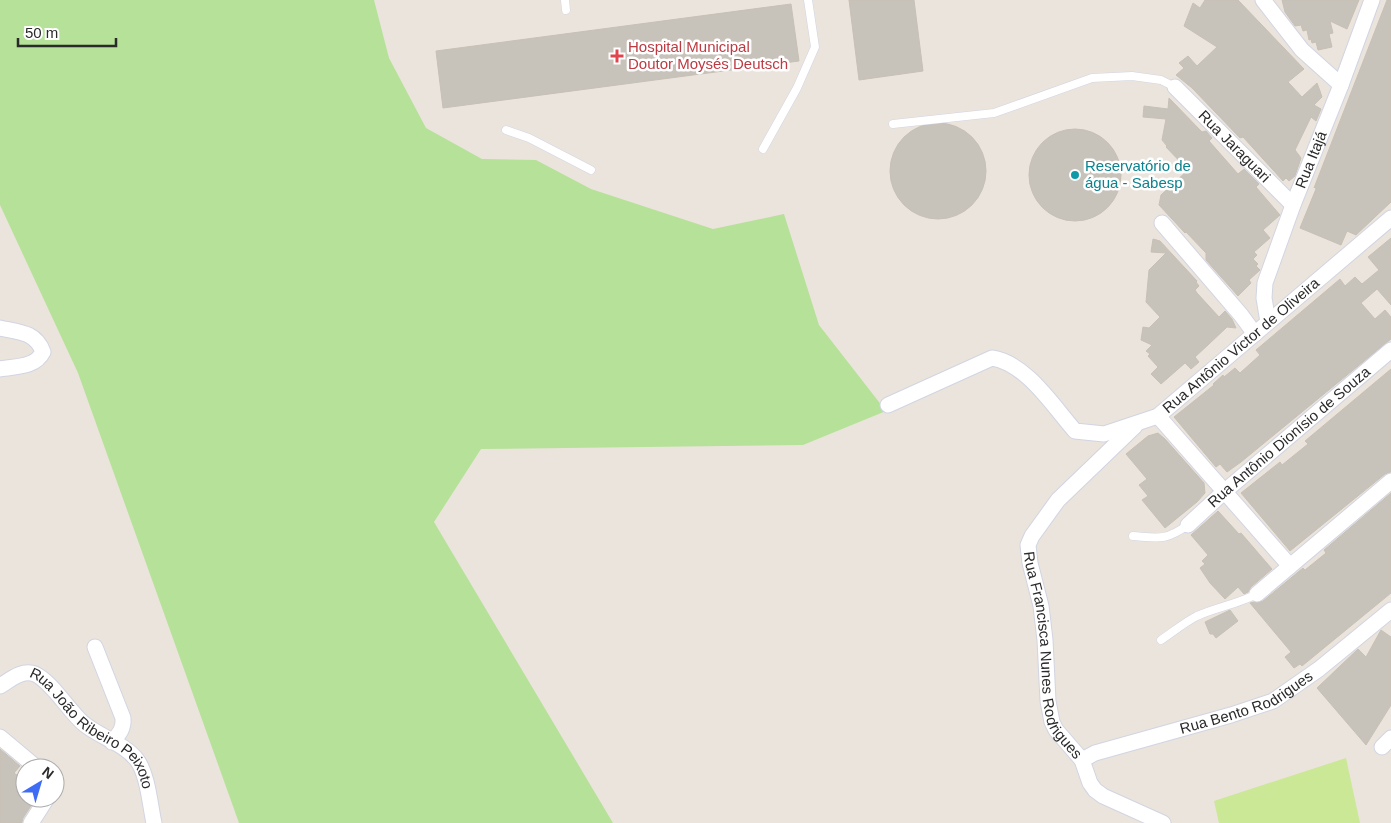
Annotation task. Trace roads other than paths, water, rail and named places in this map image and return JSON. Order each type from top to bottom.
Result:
[{"type":"street","points":[[1263,0],[1302,50],[1341,85]]},
{"type":"street","name":"Rua Itajá","points":[[1268,322],[1264,298],[1265,283],[1372,0]]},
{"type":"street","name":"Rua Jaraguari","points":[[1176,87],[1293,205]]},
{"type":"street","name":"Rua Antônio Victor de Oliveira","points":[[888,405],[992,358],[1000,360],[1026,374],[1074,431],[1104,434],[1158,416],[1391,218]]},
{"type":"street","points":[[1162,223],[1255,334]]},
{"type":"street","points":[[0,328],[35,338],[43,352],[40,359],[30,364],[0,369]]},
{"type":"street","name":"Rua Antônio Dionísio de Souza","points":[[1188,525],[1225,491],[1391,350]]},
{"type":"street","points":[[1158,416],[1290,566]]},
{"type":"street","name":"Rua Francisca Nunes Rodrigues","points":[[1138,423],[1058,500],[1032,536],[1028,545],[1030,564],[1041,606],[1048,701],[1052,722],[1056,730],[1082,760],[1090,783],[1095,790],[1103,796],[1163,823]]},
{"type":"street","points":[[1257,594],[1391,481]]},
{"type":"street","name":"Rua Bento Rodrigues","points":[[1082,760],[1095,753],[1232,715],[1273,701],[1319,669],[1391,610]]},
{"type":"street","points":[[96,647],[123,718],[124,726],[112,742]]},
{"type":"street","name":"Rua João Ribeiro Peixoto","points":[[0,686],[17,675],[28,672],[35,674],[44,681],[83,723],[131,754],[138,761],[142,770],[154,823]]},
{"type":"street","points":[[0,737],[25,758]]},
{"type":"street","points":[[30,823],[41,808]]},
{"type":"lane","points":[[566,0],[566,10]]},
{"type":"lane","points":[[763,149],[797,88],[815,46],[808,0]]},
{"type":"lane","points":[[893,124],[994,113],[1092,78],[1132,76],[1161,80],[1176,87]]},
{"type":"lane","points":[[506,130],[529,138],[590,170]]},
{"type":"lane","points":[[1133,536],[1162,538],[1172,536],[1188,525]]},
{"type":"lane","points":[[1161,640],[1195,617],[1228,605],[1241,603],[1257,594]]},
{"type":"place","name":"Hospital Municipal Doutor Moysés Deutsch","points":[[617,56]]},
{"type":"place","name":"Reservatório de água - Sabesp","points":[[1075,175]]}]
